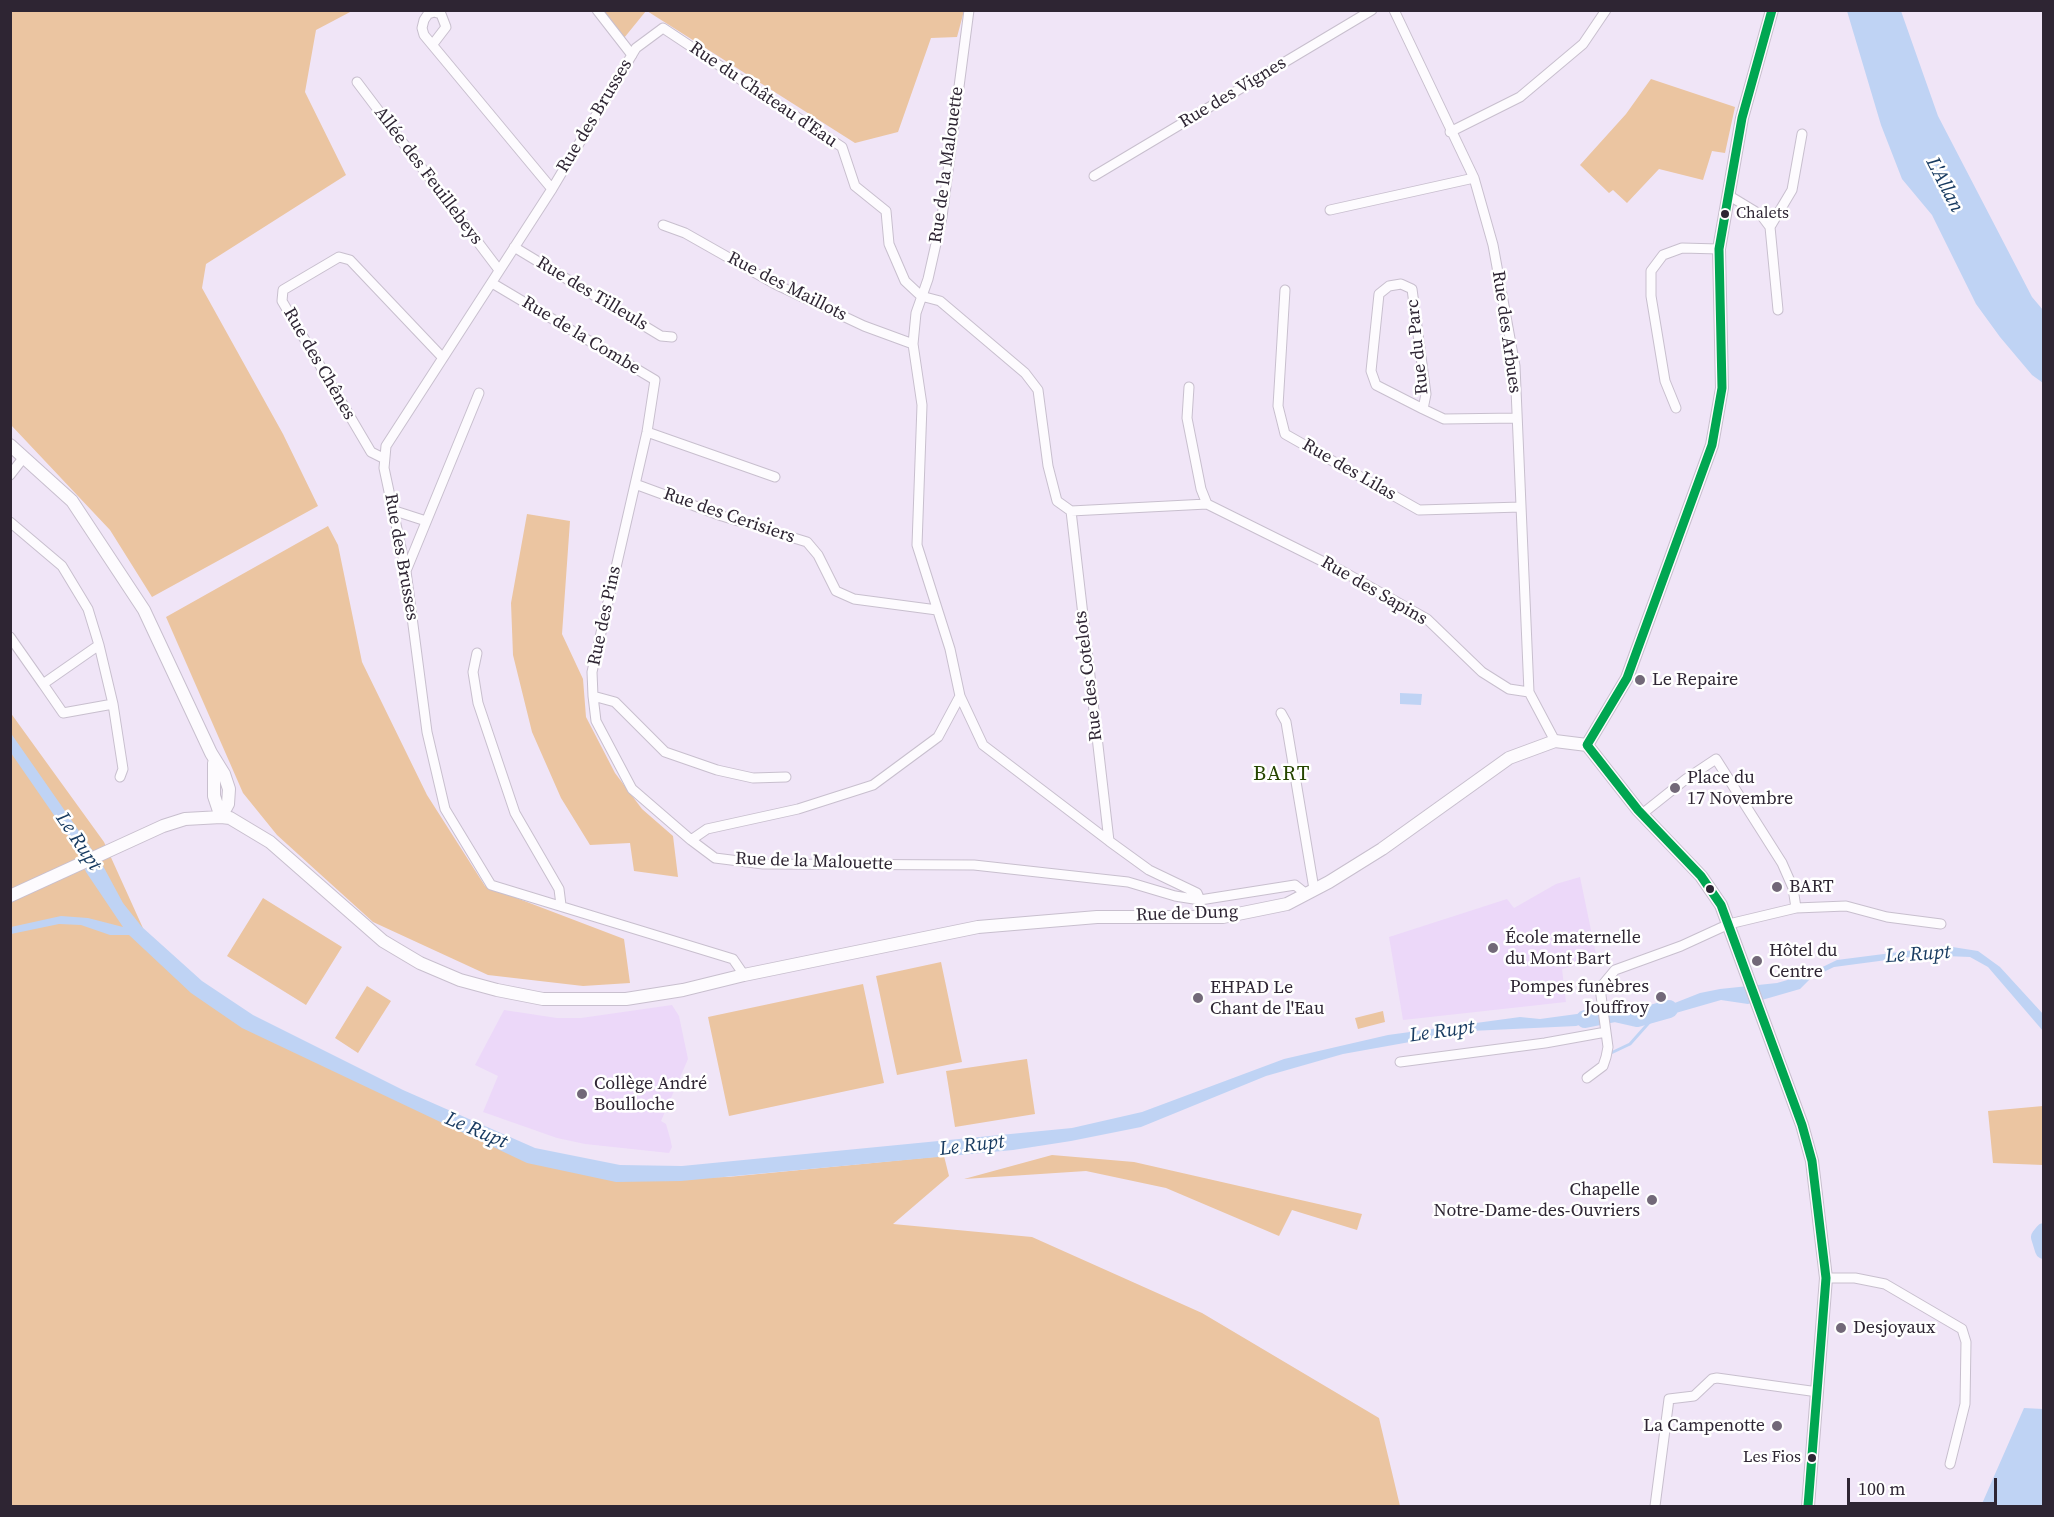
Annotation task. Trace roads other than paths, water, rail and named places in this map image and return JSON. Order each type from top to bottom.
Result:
[{"type":"main road","points":[[1772,10],[1742,118],[1719,249],[1722,388],[1712,445],[1626,678],[1587,745],[1642,814],[1701,876],[1721,905],[1803,1125],[1812,1161],[1826,1278],[1808,1506]]},
{"type":"main road","points":[[10,445],[72,501],[144,610],[211,753],[216,774],[216,807],[221,817]]},
{"type":"main road","name":"Rue de Dung","points":[[221,817],[230,818],[270,842],[383,941],[420,963],[460,980],[497,990],[543,999],[585,1001],[644,996],[978,927],[1097,917],[1223,917],[1287,904],[1382,849],[1509,758],[1555,741],[1587,745]]},
{"type":"main road","points":[[10,896],[174,822],[207,816],[221,817]]},
{"type":"street","points":[[597,10],[632,55]]},
{"type":"street","name":"Rue de la Malouette","points":[[969,10],[942,217],[928,279],[916,313],[913,344],[922,405],[917,545],[950,649],[960,696],[938,738],[873,785],[798,809],[707,830],[691,840],[715,858],[763,864],[974,865],[1128,882],[1175,896],[1200,900],[1295,885],[1310,891]]},
{"type":"street","name":"Rue des Vignes","points":[[1094,176],[1372,10]]},
{"type":"street","name":"Rue des Arbues","points":[[1394,10],[1450,132],[1474,178],[1492,245],[1515,366],[1529,692],[1555,741]]},
{"type":"street","points":[[1450,132],[1520,96],[1583,44],[1606,10]]},
{"type":"street","name":"Rue des Brusses","points":[[663,28],[636,48],[552,189],[386,446],[384,458],[406,571],[427,732],[445,809],[491,885],[733,958],[744,975]]},
{"type":"street","name":"Rue du Château d'Eau","points":[[663,28],[842,147],[855,186],[886,211],[889,244],[905,281],[921,296],[939,301],[1025,373],[1038,390],[1048,466],[1057,501],[1071,511]]},
{"type":"street","points":[[433,44],[552,189]]},
{"type":"street","name":"Allée des Feuillebeys","points":[[357,82],[499,270]]},
{"type":"street","points":[[1770,227],[1792,190],[1802,134]]},
{"type":"street","points":[[1330,210],[1474,178]]},
{"type":"street","points":[[1728,195],[1761,215],[1770,227],[1778,310]]},
{"type":"street","name":"Rue des Maillots","points":[[663,225],[685,233],[775,284],[864,326],[913,344]]},
{"type":"street","name":"Rue des Tilleuls","points":[[514,247],[661,336],[672,337]]},
{"type":"street","points":[[1676,408],[1665,381],[1651,296],[1651,271],[1663,255],[1682,248],[1719,249]]},
{"type":"street","name":"Rue des Chênes","points":[[384,458],[371,452],[282,301],[283,290],[339,258],[350,260],[443,358]]},
{"type":"street","name":"Rue de la Combe","points":[[492,283],[655,380],[647,432]]},
{"type":"street","name":"Rue du Parc","points":[[1424,409],[1426,394],[1412,289],[1401,284],[1389,286],[1379,294],[1371,371],[1376,385],[1424,409],[1444,418],[1517,418]]},
{"type":"street","name":"Rue des Lilas","points":[[1285,290],[1278,406],[1285,434],[1419,510],[1521,507]]},
{"type":"street","points":[[1189,387],[1187,418],[1201,489],[1207,504]]},
{"type":"street","points":[[406,571],[479,393]]},
{"type":"street","points":[[647,432],[775,477]]},
{"type":"street","name":"Rue des Pins","points":[[647,432],[592,672],[592,696],[596,721],[632,789],[691,840]]},
{"type":"street","points":[[10,475],[24,457]]},
{"type":"street","name":"Rue des Cerisiers","points":[[635,484],[722,516],[807,542],[818,555],[836,591],[855,599],[937,610]]},
{"type":"street","name":"Rue des Sapins","points":[[1071,511],[1207,504],[1342,571],[1427,619],[1482,672],[1509,688],[1529,692]]},
{"type":"street","points":[[395,511],[426,521]]},
{"type":"street","name":"Rue des Cotelots","points":[[1071,511],[1109,842]]},
{"type":"street","points":[[10,522],[62,566],[88,609],[113,704],[123,769],[120,777]]},
{"type":"street","points":[[10,637],[63,713],[113,704]]},
{"type":"street","points":[[43,684],[99,645]]},
{"type":"street","points":[[477,653],[472,672],[478,703],[511,802],[559,889],[561,905]]},
{"type":"street","points":[[592,696],[615,702],[665,752],[717,770],[753,778],[786,777]]},
{"type":"street","points":[[960,696],[983,745],[1109,842],[1149,870],[1197,893],[1200,900]]},
{"type":"street","points":[[1281,713],[1286,722],[1310,891]]},
{"type":"street","points":[[1642,814],[1686,779],[1716,759],[1782,863],[1793,888],[1796,908]]},
{"type":"street","points":[[1587,1078],[1603,1066],[1606,1057],[1600,988],[1615,970],[1681,946],[1729,924],[1796,908],[1846,906],[1887,917],[1941,924]]},
{"type":"street","points":[[1400,1062],[1545,1043],[1605,1028]]},
{"type":"street","points":[[1826,1278],[1856,1278],[1886,1284],[1962,1329],[1966,1342],[1965,1404],[1950,1464]]},
{"type":"street","points":[[1655,1506],[1669,1399],[1695,1396],[1712,1379],[1717,1378],[1818,1392]]},
{"type":"water","name":"L'Allan","points":[[1847,11],[1901,11],[1938,116],[2032,297],[2043,310],[2043,383],[2032,375],[1976,304],[1932,215],[1902,179],[1881,125]]},
{"type":"water","points":[[1400,693],[1422,694],[1421,705],[1400,704]]},
{"type":"water","points":[[10,732],[102,864],[123,903],[142,927],[202,981],[253,1015],[403,1090],[535,1148],[620,1165],[682,1166],[1072,1128],[1142,1112],[1284,1059],[1388,1035],[1520,1017],[1540,1019],[1599,1011],[1600,1019],[1576,1026],[1471,1031],[1343,1054],[1266,1076],[1141,1127],[1071,1141],[1013,1150],[681,1181],[616,1182],[527,1163],[242,1028],[191,993],[129,935],[110,935],[81,925],[59,924],[11,934],[11,927],[61,916],[88,918],[123,927],[86,872],[76,847],[11,753]]},
{"type":"water","points":[[1946,946],[1978,951],[2000,967],[2043,1014],[2043,1031],[1988,967],[1970,957],[1917,956],[1834,967],[1811,978],[1800,989],[1748,1004],[1721,1000],[1648,1021],[1645,1011],[1662,1008],[1700,993],[1777,983],[1808,974],[1837,960]]},
{"type":"water","points":[[2024,1408],[2043,1409],[2043,1506],[1981,1506]]},
{"type":"waterway","name":"Le Rupt","points":[[1585,1019],[1615,1013],[1637,1018],[1669,1009]]},
{"type":"waterway","points":[[1611,1053],[1630,1044],[1654,1017]]},
{"type":"waterway","name":"Le Rupt","points":[[2044,1232],[2040,1237],[2044,1250]]},
{"type":"place","name":"Chalets","points":[[1725,214]]},
{"type":"place","name":"Le Repaire","points":[[1640,680]]},
{"type":"place","name":"Place du 17 Novembre","points":[[1675,788]]},
{"type":"place","name":"BART","points":[[1777,887]]},
{"type":"place","name":"École maternelle du Mont Bart","points":[[1493,948]]},
{"type":"place","name":"Hôtel du Centre","points":[[1757,961]]},
{"type":"place","name":"Pompes funèbres Jouffroy","points":[[1661,997]]},
{"type":"place","name":"EHPAD Le Chant de l'Eau","points":[[1198,998]]},
{"type":"place","name":"Collège André Boulloche","points":[[582,1094]]},
{"type":"place","name":"Chapelle Notre-Dame-des-Ouvriers","points":[[1652,1200]]},
{"type":"place","name":"Desjoyaux","points":[[1841,1328]]},
{"type":"place","name":"La Campenotte","points":[[1777,1426]]},
{"type":"place","name":"Les Fios","points":[[1812,1458]]},
{"type":"district","name":"BART","points":[[1282,775]]}]
